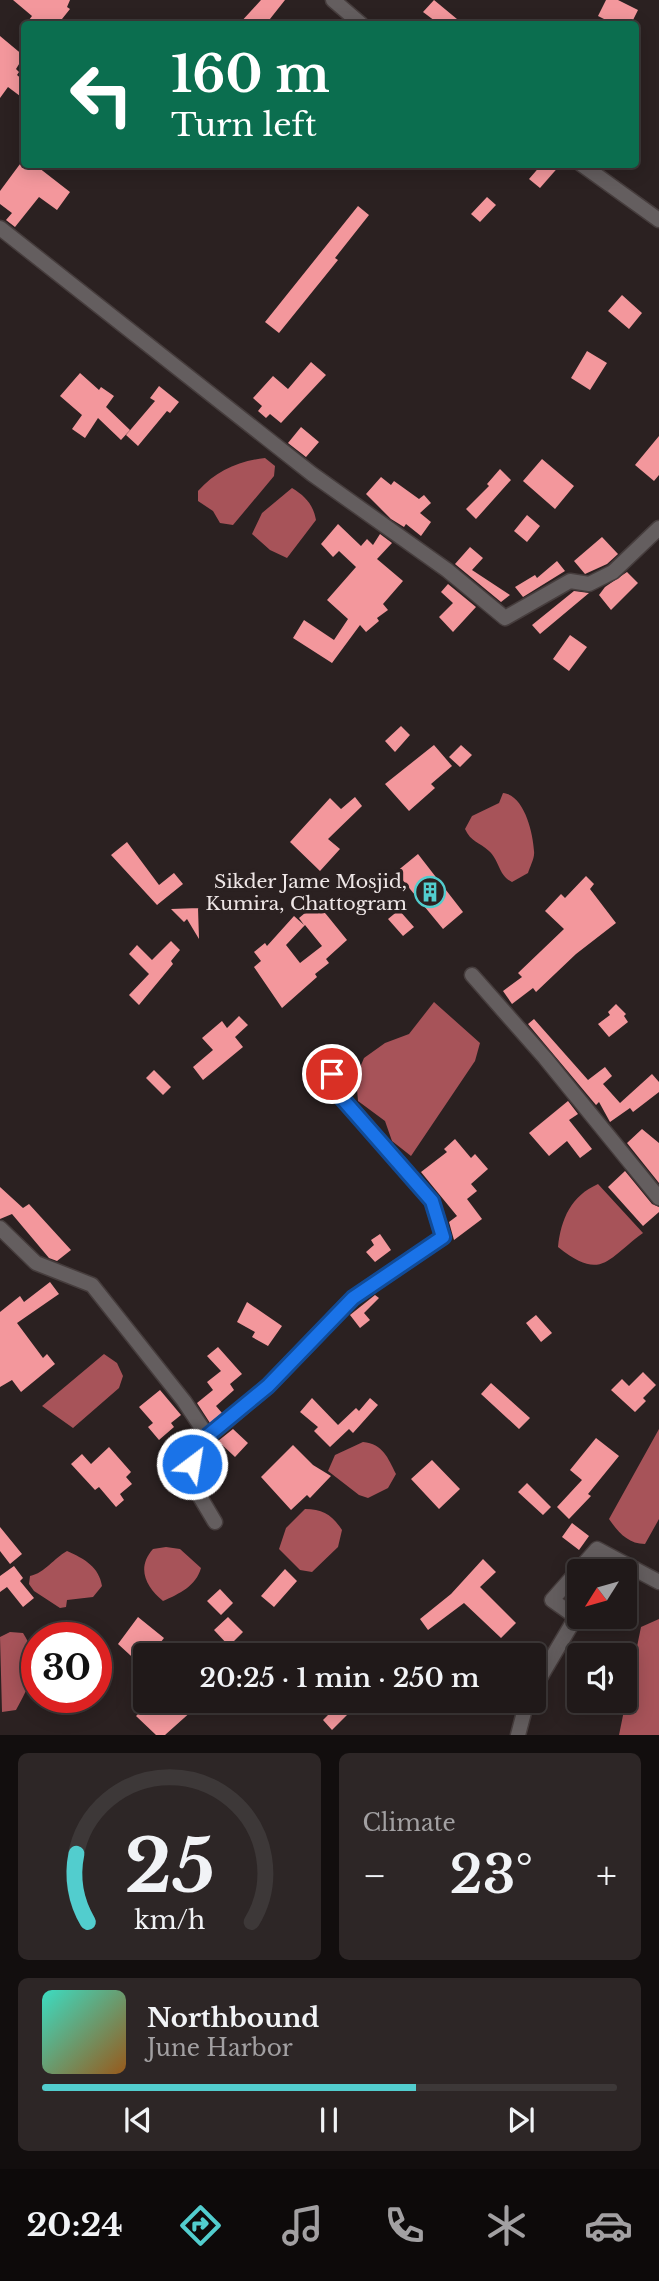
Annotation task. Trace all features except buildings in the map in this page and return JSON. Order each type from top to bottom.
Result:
[{"type":"street","points":[[333,0],[358,21]]},
{"type":"street","points":[[586,168],[659,220]]},
{"type":"street","points":[[0,229],[312,474],[447,570],[505,618],[570,581],[589,584],[613,572],[659,528]]},
{"type":"street","points":[[472,975],[545,1058],[659,1198]]},
{"type":"street","points":[[215,1522],[190,1480],[194,1447],[268,1386],[353,1298],[443,1237],[432,1201],[340,1096],[332,1074]]},
{"type":"street","points":[[0,1227],[36,1263],[92,1285],[184,1401],[208,1437]]},
{"type":"street","points":[[546,1668],[576,1617],[552,1600],[597,1549],[659,1582]]},
{"type":"street","points":[[519,1735],[524,1713]]},
{"type":"shaded area","points":[[265,458],[275,466],[274,476],[233,525],[220,523],[213,511],[198,501],[198,491],[220,473],[237,464]]},
{"type":"shaded area","points":[[292,488],[308,501],[316,520],[287,558],[270,550],[252,534],[262,513]]},
{"type":"shaded area","points":[[503,793],[517,800],[522,807],[533,843],[534,856],[528,873],[512,882],[504,876],[493,855],[465,829],[472,816],[499,803]]},
{"type":"shaded area","points":[[434,1002],[480,1043],[475,1061],[411,1156],[392,1141],[385,1121],[358,1101],[356,1077],[364,1058],[385,1043],[409,1034]]},
{"type":"shaded area","points":[[598,1184],[643,1233],[612,1258],[595,1265],[573,1258],[558,1247],[565,1218],[574,1202]]},
{"type":"shaded area","points":[[104,1354],[117,1363],[123,1376],[119,1388],[73,1428],[42,1406]]},
{"type":"shaded area","points":[[659,1429],[659,1519],[645,1544],[633,1542],[609,1519]]},
{"type":"shaded area","points":[[363,1442],[380,1449],[396,1474],[388,1488],[368,1498],[359,1495],[328,1471],[335,1455]]},
{"type":"shaded area","points":[[305,1509],[326,1514],[335,1520],[342,1530],[338,1547],[312,1572],[300,1570],[279,1549],[286,1528]]},
{"type":"shaded area","points":[[153,1549],[180,1549],[201,1568],[191,1585],[163,1601],[152,1590],[144,1570]]},
{"type":"shaded area","points":[[67,1551],[90,1564],[98,1574],[102,1586],[93,1597],[67,1600],[66,1607],[60,1608],[34,1591],[29,1584],[30,1576],[40,1572]]},
{"type":"shaded area","points":[[659,1619],[659,1735],[619,1735],[623,1713],[637,1713],[637,1647],[641,1627]]},
{"type":"shaded area","points":[[10,1632],[21,1633],[21,1701],[16,1710],[2,1712],[0,1637]]},
{"type":"place","name":"Sikder Jame Mosjid, Kumira, Chattogram","points":[[430,892]]},
{"type":"route","points":[[192,1464],[194,1447],[268,1386],[353,1298],[394,1273],[443,1237],[432,1201],[340,1096],[332,1074]]}]
